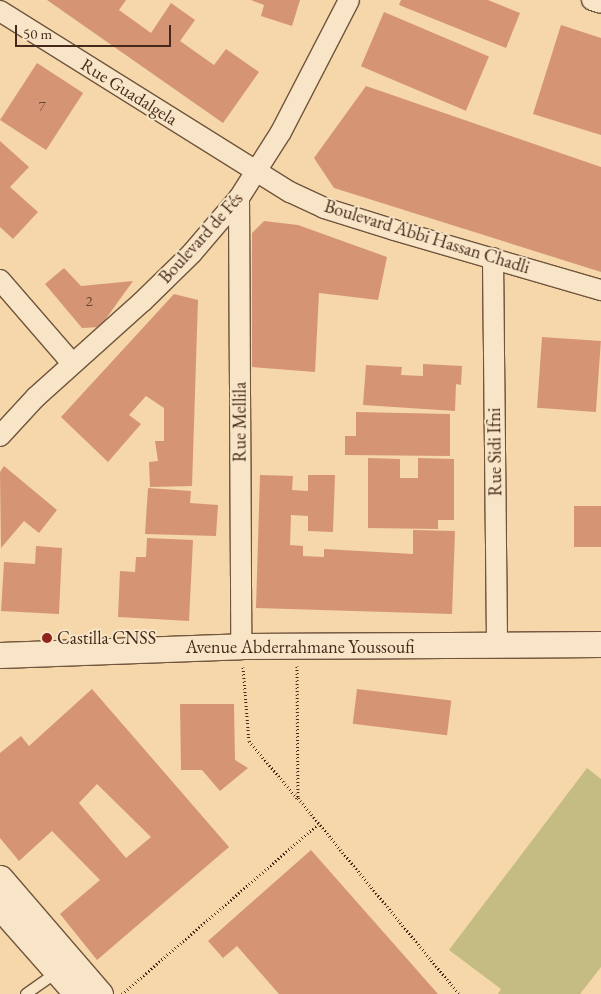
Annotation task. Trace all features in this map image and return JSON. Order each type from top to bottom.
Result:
[{"type":"street","name":"Boulevard de Fés","points":[[0,436],[72,363],[142,302],[192,252],[239,198],[257,173],[349,0]]},
{"type":"street","points":[[592,0],[601,3]]},
{"type":"street","name":"Rue Guadalgela","points":[[0,11],[257,173]]},
{"type":"street","name":"Boulevard Abbi Hassan Chadli","points":[[257,173],[324,208],[601,290]]},
{"type":"street","name":"Rue Mellila","points":[[239,198],[241,646]]},
{"type":"street","name":"Rue Sidi Ifni","points":[[493,258],[497,646]]},
{"type":"street","points":[[0,280],[72,363]]},
{"type":"street","name":"Avenue Abderrahmane Youssoufi","points":[[0,655],[241,646],[601,644]]},
{"type":"street","points":[[0,878],[100,994]]},
{"type":"street","points":[[0,907],[77,994]]},
{"type":"lane","points":[[26,994],[57,972]]},
{"type":"path","points":[[241,646],[249,741],[459,994]]},
{"type":"path","points":[[296,646],[298,798]]},
{"type":"path","points":[[122,994],[318,824]]},
{"type":"shaded area","points":[[587,768],[601,779],[601,967],[580,994],[498,994],[501,989],[449,950]]},
{"type":"building","points":[[47,0],[126,0],[119,10],[151,33],[171,3],[195,20],[180,41],[214,65],[226,49],[259,72],[223,123]]},
{"type":"building","points":[[251,0],[300,0],[292,26],[261,16],[264,5]]},
{"type":"building","points":[[401,0],[488,0],[520,13],[506,48],[399,5]]},
{"type":"building","points":[[384,12],[489,57],[466,111],[361,66]]},
{"type":"building","points":[[561,25],[601,38],[601,135],[533,114]]},
{"type":"building","points":[[37,63],[83,93],[46,150],[0,120]]},
{"type":"building","points":[[366,86],[601,167],[601,272],[334,188],[314,158]]},
{"type":"building","points":[[0,141],[29,167],[10,187],[38,212],[13,239],[0,227]]},
{"type":"building","points":[[264,221],[298,225],[387,257],[378,300],[319,293],[315,372],[252,367],[252,233]]},
{"type":"building","points":[[64,268],[81,286],[133,281],[100,327],[82,328],[45,284]]},
{"type":"building","points":[[174,294],[198,300],[192,486],[150,487],[149,462],[158,461],[155,441],[164,441],[164,408],[146,396],[129,415],[141,424],[108,462],[61,417]]},
{"type":"building","points":[[542,337],[601,341],[596,412],[537,408]]},
{"type":"building","points":[[423,364],[462,366],[461,385],[456,384],[455,411],[363,405],[366,365],[402,367],[401,375],[423,376]]},
{"type":"building","points":[[356,412],[450,414],[450,456],[345,455],[345,436],[356,436]]},
{"type":"building","points":[[368,458],[400,459],[400,478],[418,478],[418,458],[454,459],[454,520],[438,520],[438,529],[368,528]]},
{"type":"building","points":[[4,466],[57,510],[39,533],[24,521],[1,548],[0,472]]},
{"type":"building","points":[[260,475],[293,476],[292,490],[308,491],[308,475],[335,475],[333,532],[308,531],[308,516],[291,515],[290,545],[303,546],[303,556],[324,557],[324,549],[413,554],[413,530],[455,531],[452,614],[256,608]]},
{"type":"building","points":[[148,488],[191,491],[190,503],[218,505],[216,536],[145,534]]},
{"type":"building","points":[[574,506],[601,506],[601,547],[574,547]]},
{"type":"building","points":[[147,538],[193,540],[189,621],[118,617],[120,571],[135,572],[136,557],[146,557]]},
{"type":"building","points":[[36,546],[62,548],[59,614],[1,611],[4,562],[35,564]]},
{"type":"building","points":[[92,689],[229,847],[97,960],[60,914],[100,880],[52,831],[19,861],[0,838],[0,753],[21,736],[29,746]],"holes":[[[97,784],[151,837],[126,858],[79,803]]]},
{"type":"building","points":[[357,689],[451,701],[447,735],[353,724]]},
{"type":"building","points":[[180,704],[234,704],[235,760],[248,768],[220,791],[202,770],[181,770]]},
{"type":"building","points":[[311,850],[438,994],[279,994],[237,946],[223,958],[208,941]]},
{"type":"place","name":"Castilla CNSS","points":[[47,638]]}]
